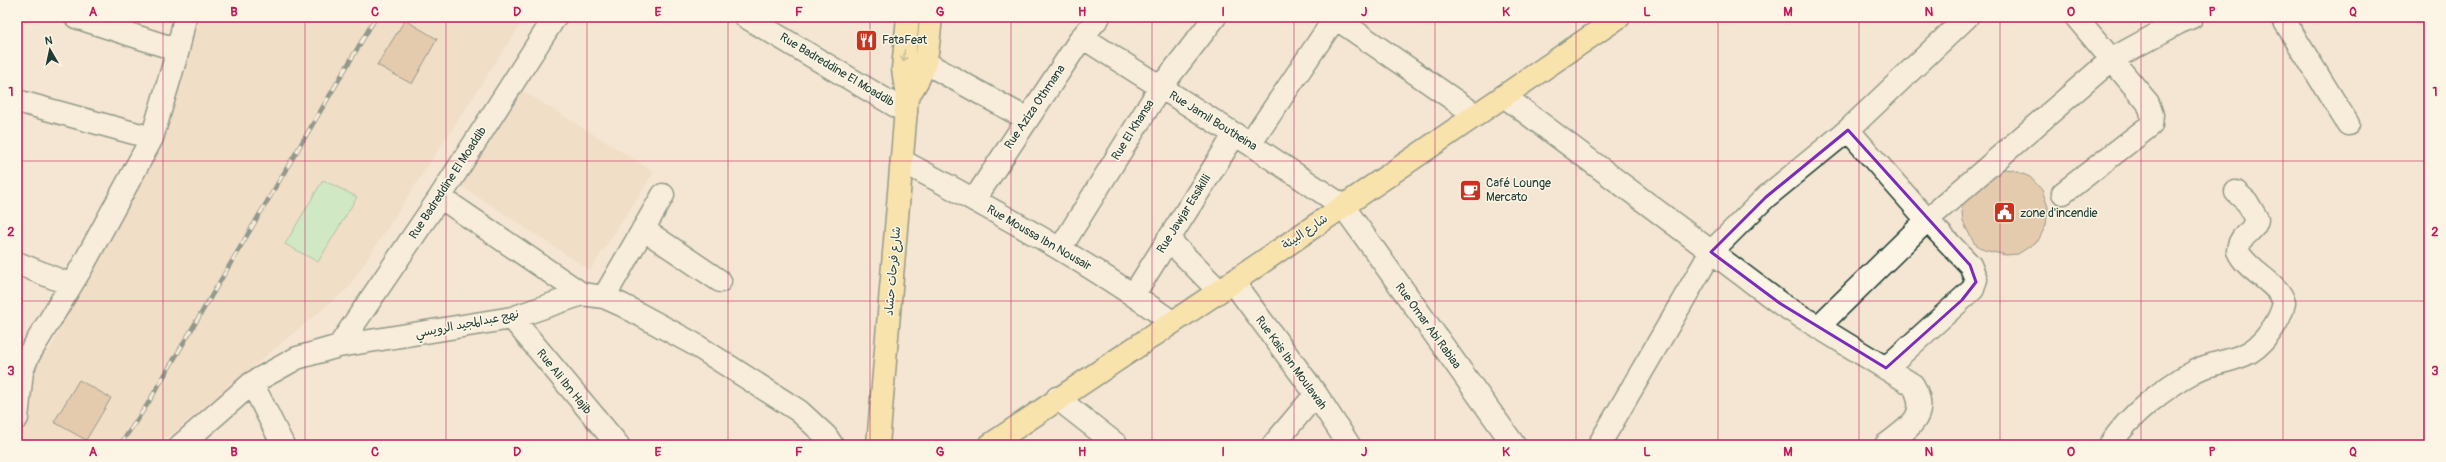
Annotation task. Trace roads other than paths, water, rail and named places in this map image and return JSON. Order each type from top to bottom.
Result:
[{"type":"main road","name":"شارع فرحات حشاد","points":[[878,445],[907,104],[903,69],[908,17]]},
{"type":"main road","points":[[907,104],[921,78],[926,63],[930,17]]},
{"type":"main road","name":"شارع البيئة","points":[[990,445],[1057,398],[1226,287],[1619,17]]},
{"type":"street","points":[[76,17],[178,50]]},
{"type":"street","points":[[17,418],[20,370],[71,285],[152,138],[178,50],[185,17]]},
{"type":"street","name":"Rue Badreddine El Moaddib","points":[[339,346],[440,197],[555,17]]},
{"type":"street","name":"Rue Badreddine El Moaddib","points":[[746,17],[907,104]]},
{"type":"street","name":"Rue Aziza Othmana","points":[[974,200],[1082,37],[1099,17]]},
{"type":"street","name":"Rue El Khansa","points":[[1060,249],[1160,88],[1215,17]]},
{"type":"street","points":[[1599,445],[1711,252],[1766,197],[1848,130],[1967,17]]},
{"type":"street","points":[[2063,193],[2151,125],[2152,115],[2148,103],[2076,17]]},
{"type":"street","points":[[1818,328],[1926,220],[2112,60],[2178,22],[2192,17]]},
{"type":"street","points":[[2282,17],[2348,124]]},
{"type":"street","points":[[1335,18],[1476,115]]},
{"type":"street","name":"Rue Jawjar Essikilli","points":[[1134,294],[1168,239],[1242,139],[1335,18]]},
{"type":"street","name":"Rue Jamil Boutheina","points":[[1082,37],[1242,139],[1343,206]]},
{"type":"street","points":[[926,63],[1027,119]]},
{"type":"street","points":[[1504,96],[1781,304],[1913,385],[1916,391],[1919,407],[1913,424],[1886,445]]},
{"type":"street","points":[[17,101],[152,138]]},
{"type":"street","points":[[1848,130],[1926,220],[1970,265],[1976,282],[1973,289],[1962,300],[1886,368]]},
{"type":"street","name":"Rue Moussa Ibn Nousair","points":[[902,161],[1060,249],[1134,294],[1172,322]]},
{"type":"street","points":[[2110,445],[2134,417],[2193,372],[2206,366],[2252,352],[2269,333],[2280,314],[2284,303],[2277,289],[2249,267],[2238,251],[2241,239],[2254,226],[2257,219],[2247,202],[2236,192]]},
{"type":"street","points":[[604,298],[663,195]]},
{"type":"street","points":[[440,197],[582,294]]},
{"type":"street","name":"Rue Omar Abi Rabiaa","points":[[1343,206],[1514,445]]},
{"type":"street","points":[[643,228],[720,281]]},
{"type":"street","name":"Rue Kais Ibn Moulawah","points":[[1168,239],[1226,287],[1316,394],[1349,445]]},
{"type":"street","points":[[17,263],[71,285]]},
{"type":"street","name":"نهج عبدالمجيد الرويسي","points":[[182,445],[252,383],[297,358],[339,346],[512,318],[582,294],[604,298],[694,344],[799,411],[826,436],[832,445]]},
{"type":"street","name":"Rue Ali Ibn Hajib","points":[[512,318],[618,445]]},
{"type":"street","points":[[252,383],[283,445]]},
{"type":"street","points":[[1273,445],[1316,394]]},
{"type":"street","points":[[1057,398],[1117,445]]},
{"type":"railway","points":[[120,445],[147,405],[376,17]]},
{"type":"place","name":"FataFeat","points":[[867,40]]},
{"type":"place","name":"Café Lounge Mercato","points":[[1471,190]]},
{"type":"place","name":"zone d'incendie","points":[[2005,213]]}]
